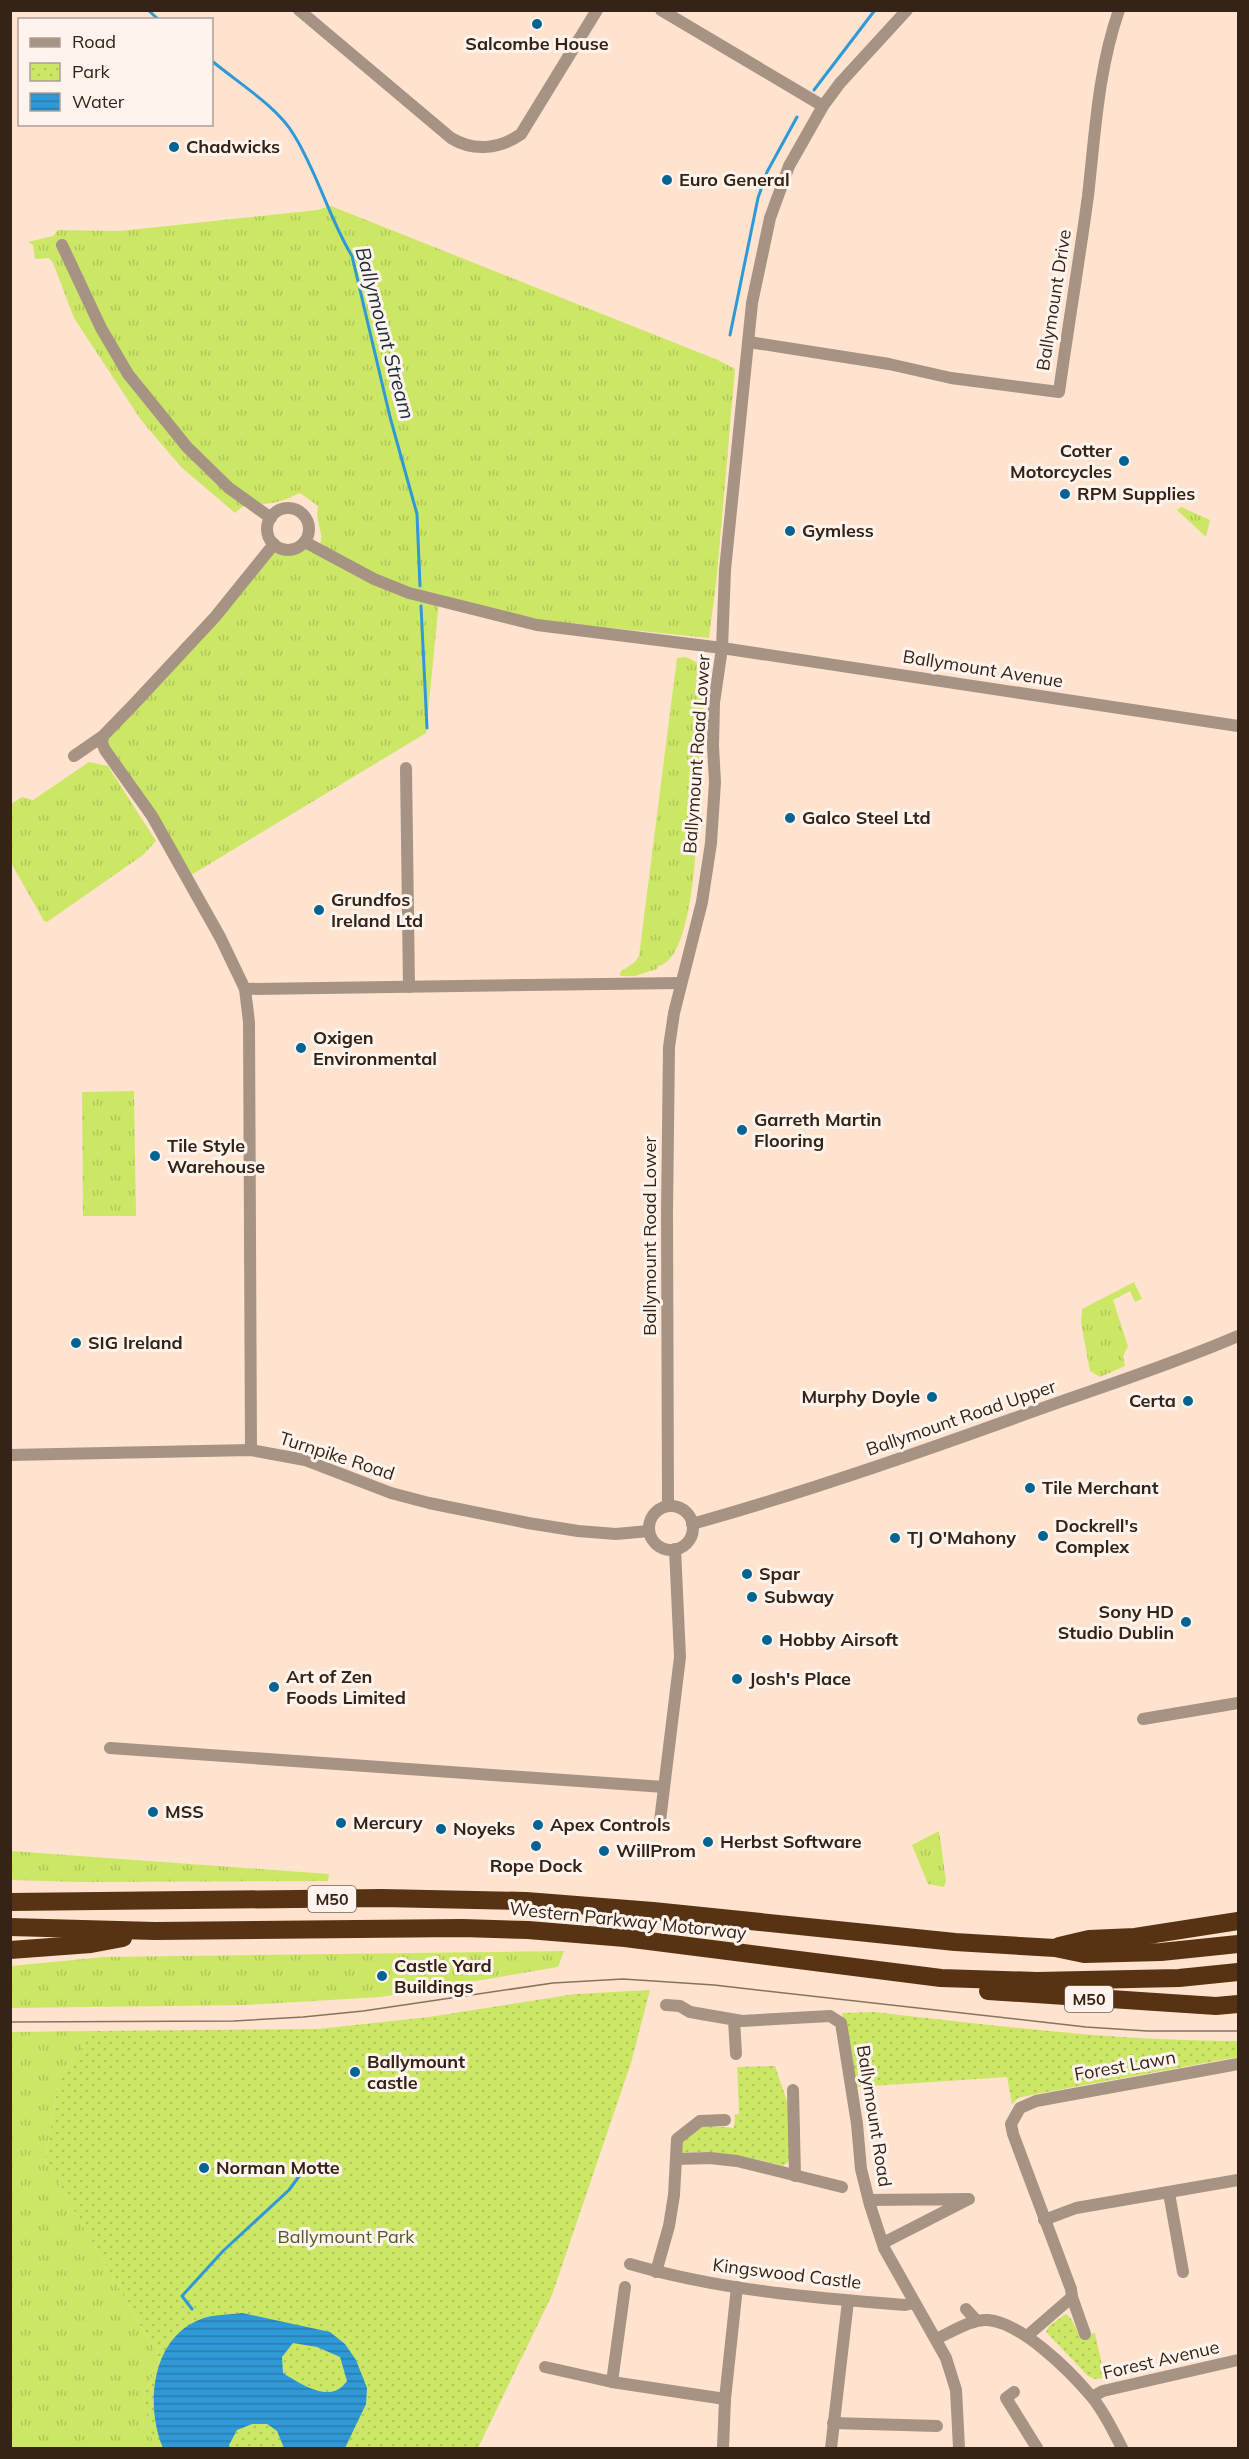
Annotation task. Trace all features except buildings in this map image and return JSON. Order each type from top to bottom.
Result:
[{"type":"highway","points":[[10,1896],[81,1902]]},
{"type":"highway","name":"Western Parkway Motorway","points":[[10,1902],[382,1898],[526,1901],[665,1912],[955,1942],[1055,1948],[1084,1953],[1161,1952],[1239,1944]]},
{"type":"highway","name":"M50","points":[[1055,1948],[1089,1939],[1135,1937],[1239,1921]]},
{"type":"highway","name":"Western Parkway Motorway","points":[[10,1927],[154,1931],[450,1928],[528,1930],[637,1940],[941,1978],[1072,1981],[1179,1978],[1239,1972]]},
{"type":"highway","points":[[10,1950],[91,1944],[154,1931]]},
{"type":"highway","name":"M50","points":[[941,1978],[972,1990],[1077,1999],[1216,2006],[1239,2005]]},
{"type":"street","points":[[299,10],[453,139],[478,147],[510,141],[521,134],[597,10]]},
{"type":"street","points":[[661,10],[823,106]]},
{"type":"street","name":"Ballymount Road Lower","points":[[668,1506],[667,1090],[669,1047],[680,983],[702,902],[711,843],[714,703],[722,648],[725,570],[752,303],[770,218],[789,166],[823,106],[840,83],[907,10]]},
{"type":"street","name":"Ballymount Drive","points":[[749,342],[890,364],[951,378],[1059,392],[1085,217],[1102,73],[1110,35],[1119,10]]},
{"type":"street","points":[[62,245],[102,328],[128,374],[187,447],[229,488],[271,518]]},
{"type":"street","points":[[287,508],[302,513],[309,526],[305,542],[293,549],[279,548],[274,544],[268,531],[271,518],[275,513],[287,508]]},
{"type":"street","name":"Ballymount Avenue","points":[[305,542],[375,579],[409,593],[537,625],[722,648],[1239,726]]},
{"type":"street","points":[[74,756],[103,736],[215,617],[274,544]]},
{"type":"street","points":[[103,736],[102,743],[105,750],[152,816],[197,893],[245,989],[249,1022],[251,1450]]},
{"type":"street","points":[[406,768],[410,987]]},
{"type":"street","points":[[245,989],[680,983]]},
{"type":"street","name":"Ballymount Road Upper","points":[[692,1524],[771,1502],[918,1453],[1164,1367],[1239,1336]]},
{"type":"street","name":"Turnpike Road","points":[[10,1455],[251,1450],[305,1460],[391,1492],[429,1503],[528,1523],[616,1534],[650,1531]]},
{"type":"street","points":[[668,1506],[679,1507],[685,1511],[692,1524],[689,1539],[675,1549],[668,1549],[656,1543],[650,1531],[652,1518],[661,1508],[668,1506]]},
{"type":"street","points":[[660,1821],[680,1657],[675,1549]]},
{"type":"street","points":[[1143,1719],[1174,1716],[1239,1703]]},
{"type":"street","points":[[110,1749],[664,1786]]},
{"type":"street","name":"Ballymount Road","points":[[666,2005],[680,2006],[690,2012],[734,2020],[830,2016],[841,2023],[861,2169],[869,2200],[883,2243],[946,2358],[956,2390],[959,2448]]},
{"type":"street","points":[[734,2020],[736,2054]]},
{"type":"street","name":"Forest Lawn","points":[[1044,2220],[1013,2134],[1011,2124],[1020,2108],[1036,2101],[1239,2064]]},
{"type":"street","points":[[793,2090],[795,2176]]},
{"type":"street","points":[[656,2272],[669,2226],[674,2195],[677,2139],[700,2121],[725,2120]]},
{"type":"street","points":[[676,2159],[710,2158],[737,2161],[842,2187]]},
{"type":"street","points":[[1085,2334],[1071,2297],[1071,2289],[1044,2220],[1076,2208],[1239,2180]]},
{"type":"street","points":[[1169,2193],[1183,2272]]},
{"type":"street","points":[[869,2200],[973,2199],[883,2243]]},
{"type":"street","name":"Kingswood Castle","points":[[630,2264],[656,2272],[737,2287],[848,2301],[905,2305],[914,2303]]},
{"type":"street","points":[[612,2382],[625,2287]]},
{"type":"street","points":[[723,2448],[724,2399],[737,2287]]},
{"type":"street","points":[[1027,2336],[1071,2297]]},
{"type":"street","points":[[831,2448],[848,2301]]},
{"type":"street","points":[[966,2309],[976,2320]]},
{"type":"street","points":[[936,2339],[976,2320],[989,2320],[1027,2336],[1052,2356],[1092,2397],[1122,2448]]},
{"type":"street","name":"Forest Avenue","points":[[1092,2397],[1102,2391],[1239,2360]]},
{"type":"street","points":[[545,2367],[612,2382],[724,2399]]},
{"type":"street","points":[[1014,2392],[1006,2398],[1036,2448]]},
{"type":"street","points":[[833,2423],[937,2426]]},
{"type":"green space","points":[[331,206],[718,360],[735,369],[717,575],[709,638],[543,621],[439,601],[426,733],[188,877],[102,743],[274,544],[286,550],[302,545],[318,549],[321,533],[318,506],[300,493],[276,502],[249,504],[235,513],[181,467],[141,420],[74,318],[53,263],[49,258],[35,259],[33,245],[28,242],[53,236],[58,230],[120,231],[317,210]]},
{"type":"green space","points":[[1181,507],[1210,520],[1206,537],[1177,510]]},
{"type":"green space","points":[[686,657],[701,667],[704,684],[702,813],[690,902],[681,937],[668,961],[658,966],[657,969],[635,976],[620,976],[620,972],[635,962],[639,956],[677,658]]},
{"type":"green space","points":[[89,762],[108,766],[156,841],[143,855],[47,922],[44,921],[11,863],[11,804],[22,797],[33,800]]},
{"type":"green space","points":[[134,1091],[136,1216],[83,1216],[82,1092]]},
{"type":"green space","points":[[1134,1282],[1142,1299],[1135,1302],[1130,1291],[1113,1300],[1128,1346],[1123,1356],[1125,1366],[1100,1377],[1090,1371],[1081,1323],[1082,1309]]},
{"type":"green space","points":[[939,1831],[946,1881],[944,1887],[928,1884],[912,1845]]},
{"type":"green space","points":[[11,1851],[329,1874],[328,1881],[11,1880]]},
{"type":"green space","points":[[564,1951],[558,1967],[381,1997],[247,2005],[11,2008],[11,1966],[104,1957]]},
{"type":"green space","name":"Ballymount Park","points":[[650,1990],[631,2063],[552,2295],[478,2448],[156,2448],[149,2432],[144,2394],[160,2359],[45,2160],[59,2081],[93,2031],[318,2029],[429,2017],[575,1994]]},
{"type":"green space","points":[[875,2012],[1101,2036],[1238,2041],[1238,2057],[1036,2094],[1018,2098],[1012,2104],[1007,2077],[857,2087],[842,2013]]},
{"type":"green space","points":[[93,2031],[59,2081],[45,2160],[160,2359],[144,2394],[162,2448],[11,2448],[10,2032]]},
{"type":"green space","points":[[775,2066],[789,2107],[789,2161],[783,2166],[732,2155],[707,2152],[681,2153],[681,2140],[701,2125],[734,2128],[735,2115],[739,2114],[737,2067]]},
{"type":"green space","points":[[1066,2314],[1072,2320],[1080,2337],[1095,2333],[1105,2378],[1095,2379],[1088,2376],[1046,2332],[1049,2326]]},
{"type":"water","points":[[242,2313],[330,2332],[345,2344],[356,2360],[367,2388],[366,2404],[345,2448],[284,2448],[277,2431],[267,2424],[252,2424],[237,2430],[229,2445],[230,2448],[163,2448],[154,2413],[154,2394],[156,2375],[171,2341],[184,2328],[206,2317]],"holes":[[[293,2343],[317,2347],[340,2357],[347,2381],[340,2388],[324,2392],[316,2390],[283,2373],[282,2357]]]},
{"type":"waterway","name":"Ballymount Stream","points":[[148,10],[157,18]]},
{"type":"waterway","points":[[814,90],[875,10]]},
{"type":"waterway","name":"Ballymount Stream","points":[[213,62],[268,105],[287,125],[317,180],[352,256],[390,417],[417,514],[420,586]]},
{"type":"waterway","points":[[730,335],[758,198],[767,172],[797,117]]},
{"type":"waterway","name":"Ballymount Stream","points":[[421,606],[427,728]]},
{"type":"waterway","name":"Ballymount Stream","points":[[192,2309],[182,2296],[223,2251],[289,2190],[308,2164]]},
{"type":"tram line","points":[[10,2022],[234,2021],[303,2017],[363,2011],[553,1983],[623,1979],[714,1985],[1086,2027],[1147,2031],[1238,2031]]},
{"type":"place","name":"Salcombe House","points":[[537,24]]},
{"type":"place","name":"Chadwicks","points":[[174,147]]},
{"type":"place","name":"Euro General","points":[[667,180]]},
{"type":"place","name":"Cotter Motorcycles","points":[[1124,461]]},
{"type":"place","name":"RPM Supplies","points":[[1065,494]]},
{"type":"place","name":"Gymless","points":[[790,531]]},
{"type":"place","name":"Galco Steel Ltd","points":[[790,818]]},
{"type":"place","name":"Grundfos Ireland Ltd","points":[[319,910]]},
{"type":"place","name":"Oxigen Environmental","points":[[301,1048]]},
{"type":"place","name":"Garreth Martin Flooring","points":[[742,1130]]},
{"type":"place","name":"Tile Style Warehouse","points":[[155,1156]]},
{"type":"place","name":"SIG Ireland","points":[[76,1343]]},
{"type":"place","name":"Murphy Doyle","points":[[932,1397]]},
{"type":"place","name":"Certa","points":[[1188,1401]]},
{"type":"place","name":"Tile Merchant","points":[[1030,1488]]},
{"type":"place","name":"Dockrell's Complex","points":[[1043,1536]]},
{"type":"place","name":"TJ O'Mahony","points":[[895,1538]]},
{"type":"place","name":"Spar","points":[[747,1574]]},
{"type":"place","name":"Subway","points":[[752,1597]]},
{"type":"place","name":"Sony HD Studio Dublin","points":[[1186,1622]]},
{"type":"place","name":"Hobby Airsoft","points":[[767,1640]]},
{"type":"place","name":"Josh's Place","points":[[737,1679]]},
{"type":"place","name":"Art of Zen Foods Limited","points":[[274,1687]]},
{"type":"place","name":"MSS","points":[[153,1812]]},
{"type":"place","name":"Mercury","points":[[341,1823]]},
{"type":"place","name":"Apex Controls","points":[[538,1825]]},
{"type":"place","name":"Noyeks","points":[[441,1829]]},
{"type":"place","name":"Herbst Software","points":[[708,1842]]},
{"type":"place","name":"Rope Dock","points":[[536,1846]]},
{"type":"place","name":"WillProm","points":[[604,1851]]},
{"type":"place","name":"Castle Yard Buildings","points":[[382,1976]]},
{"type":"place","name":"Ballymount castle","points":[[355,2072]]},
{"type":"place","name":"Norman Motte","points":[[204,2168]]}]
